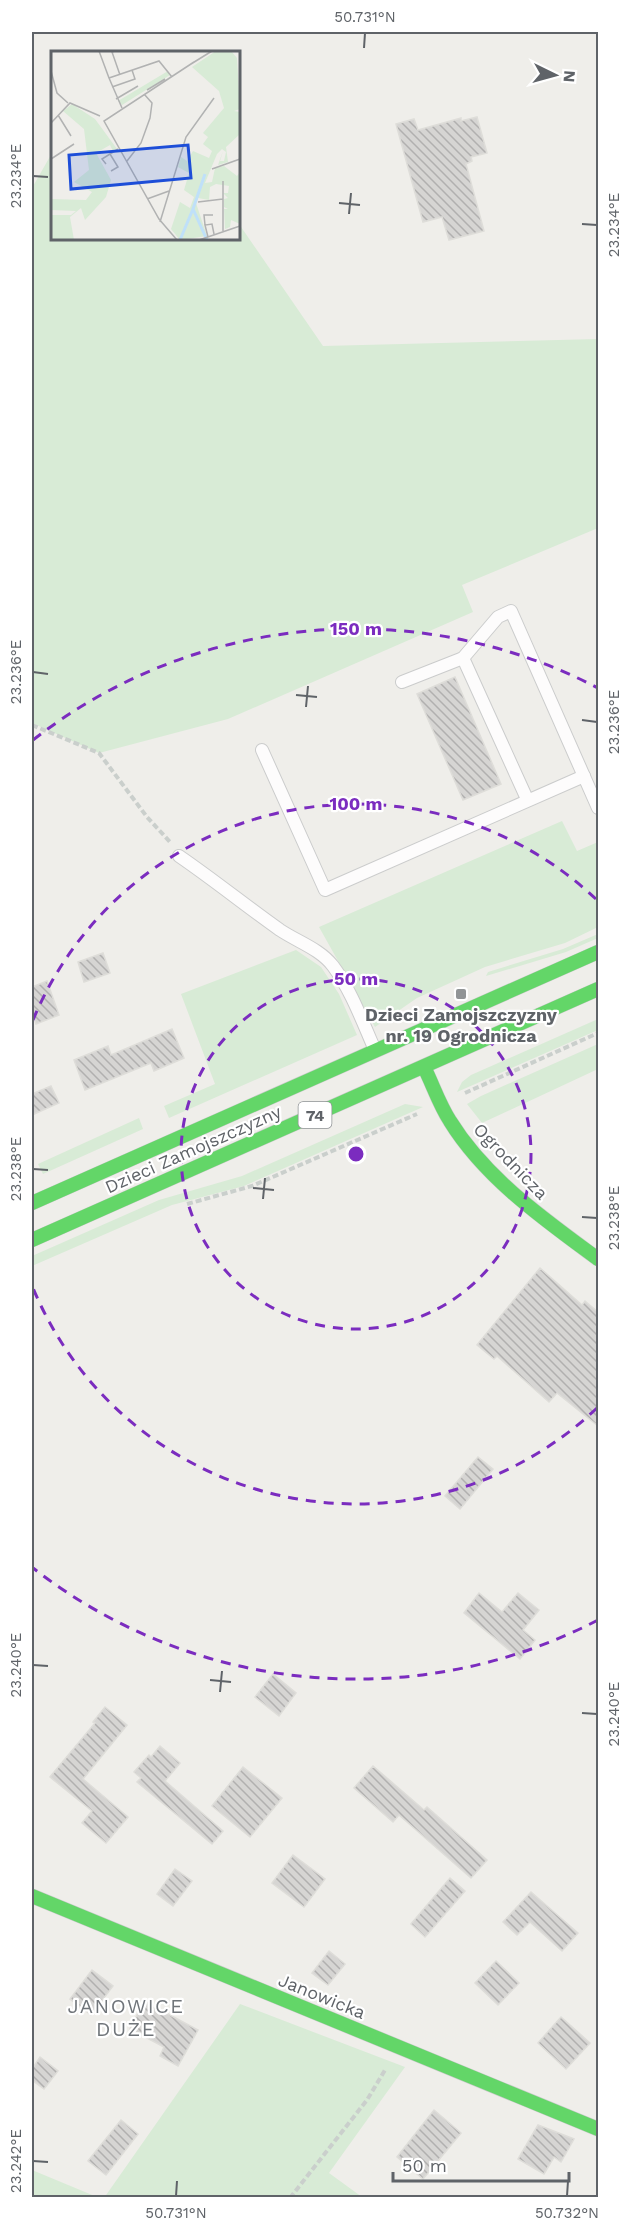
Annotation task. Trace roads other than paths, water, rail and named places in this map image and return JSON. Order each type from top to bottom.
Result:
[{"type":"main road","name":"Dzieci Zamojszczyzny","points":[[32,1203],[598,952]]},
{"type":"main road","name":"Dzieci Zamojszczyzny","points":[[32,1240],[598,989]]},
{"type":"main road","name":"Ogrodnicza","points":[[424,1067],[454,1127],[502,1182],[526,1206],[598,1259]]},
{"type":"main road","name":"Janowicka","points":[[32,1896],[598,2129]]},
{"type":"lane","points":[[402,682],[463,658],[498,617],[510,611],[598,808]]},
{"type":"lane","points":[[463,658],[527,800]]},
{"type":"lane","points":[[262,750],[325,890],[584,776]]},
{"type":"lane","points":[[180,856],[283,932],[310,947],[333,966],[375,1051]]},
{"type":"place","name":"Dzieci Zamojszczyzny nr. 19 Ogrodnicza","points":[[461,994]]},
{"type":"district","name":"JANOWICE DUŻE","points":[[126,2018]]}]
